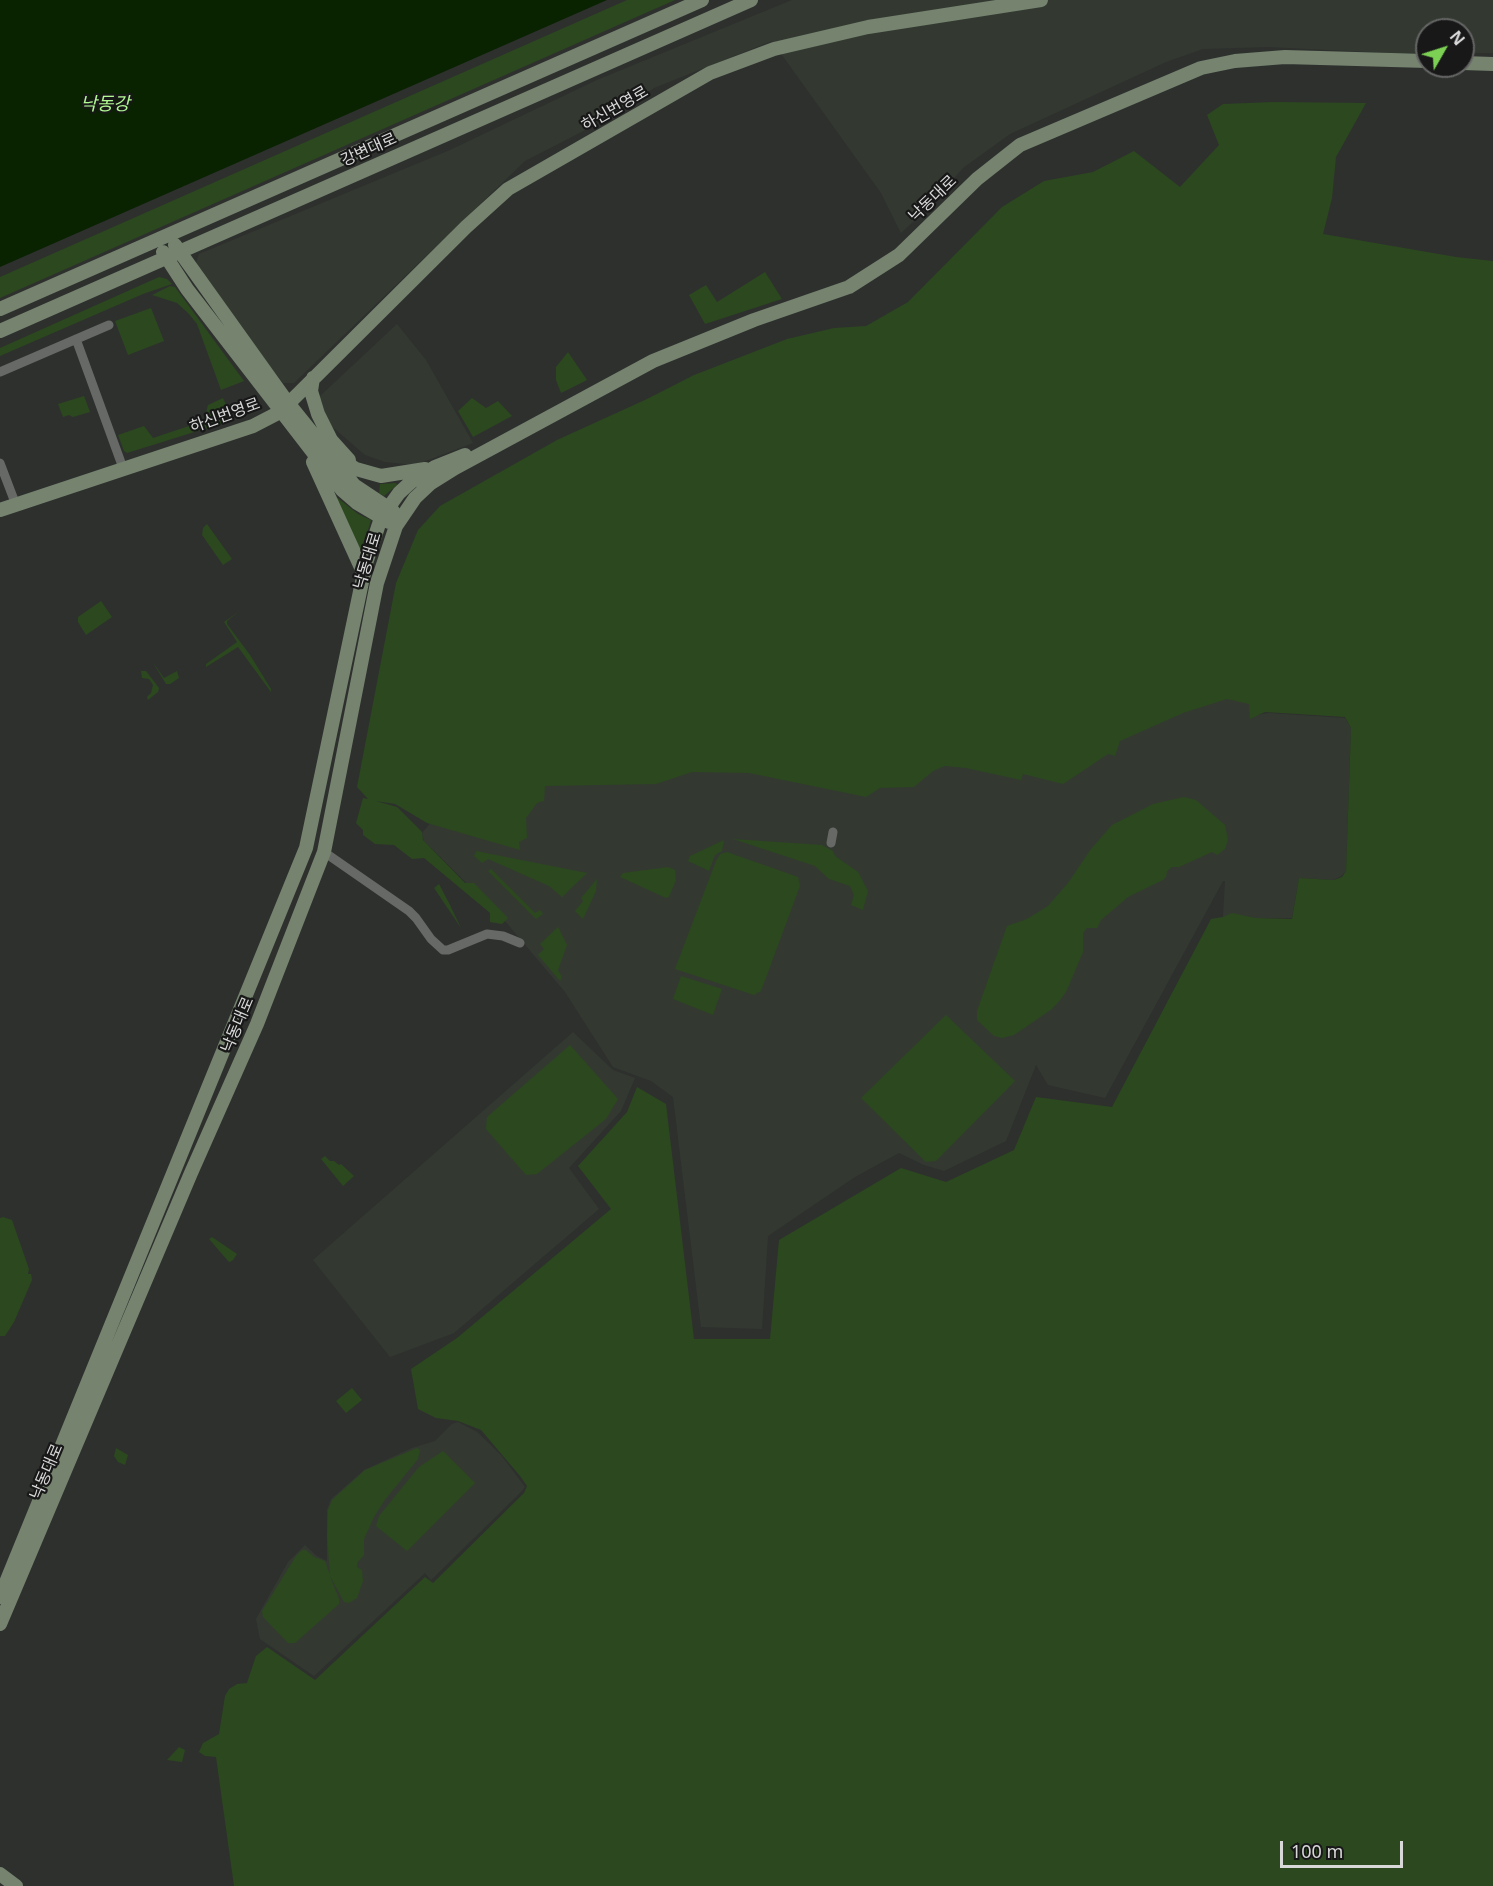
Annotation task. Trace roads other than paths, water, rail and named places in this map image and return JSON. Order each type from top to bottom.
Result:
[{"type":"street","name":"강변대로","points":[[0,309],[702,0]]},
{"type":"street","name":"강변대로","points":[[0,331],[751,0]]},
{"type":"street","name":"하신번영로","points":[[0,510],[253,426],[284,408],[466,227],[508,189],[710,74],[774,49],[868,27],[1041,0]]},
{"type":"street","name":"낙동대로","points":[[0,1624],[182,1193],[257,1024],[324,852],[377,583],[399,521],[415,498],[431,483],[653,361],[754,320],[849,287],[899,255],[977,178],[1020,145],[1200,68],[1235,61],[1285,57],[1415,62]]},
{"type":"street","points":[[1475,63],[1493,63]]},
{"type":"street","points":[[171,234],[172,254]]},
{"type":"street","points":[[157,240],[172,254]]},
{"type":"street","name":"하신번영로","points":[[172,254],[187,289],[284,408]]},
{"type":"street","points":[[0,372],[109,325]]},
{"type":"street","points":[[76,339],[123,468]]},
{"type":"street","points":[[313,378],[311,392],[318,414],[331,440],[356,469]]},
{"type":"street","points":[[284,408],[312,443],[342,490],[399,521]]},
{"type":"street","points":[[312,443],[356,469],[381,476],[392,476],[435,467]]},
{"type":"street","points":[[312,443],[334,512],[364,574]]},
{"type":"street","name":"낙동대로","points":[[0,1597],[306,848],[364,574],[384,513],[411,482],[435,467],[462,455],[485,453]]},
{"type":"street","points":[[0,464],[16,505]]},
{"type":"street","points":[[831,843],[833,832]]},
{"type":"street","points":[[306,848],[324,852],[409,911],[430,939],[442,950],[448,950],[487,934],[503,936],[520,944]]},
{"type":"street","points":[[168,1186],[182,1193]]},
{"type":"street","points":[[0,1874],[16,1886]]},
{"type":"water","name":"낙동강","points":[[0,0],[607,0],[0,267]]}]
